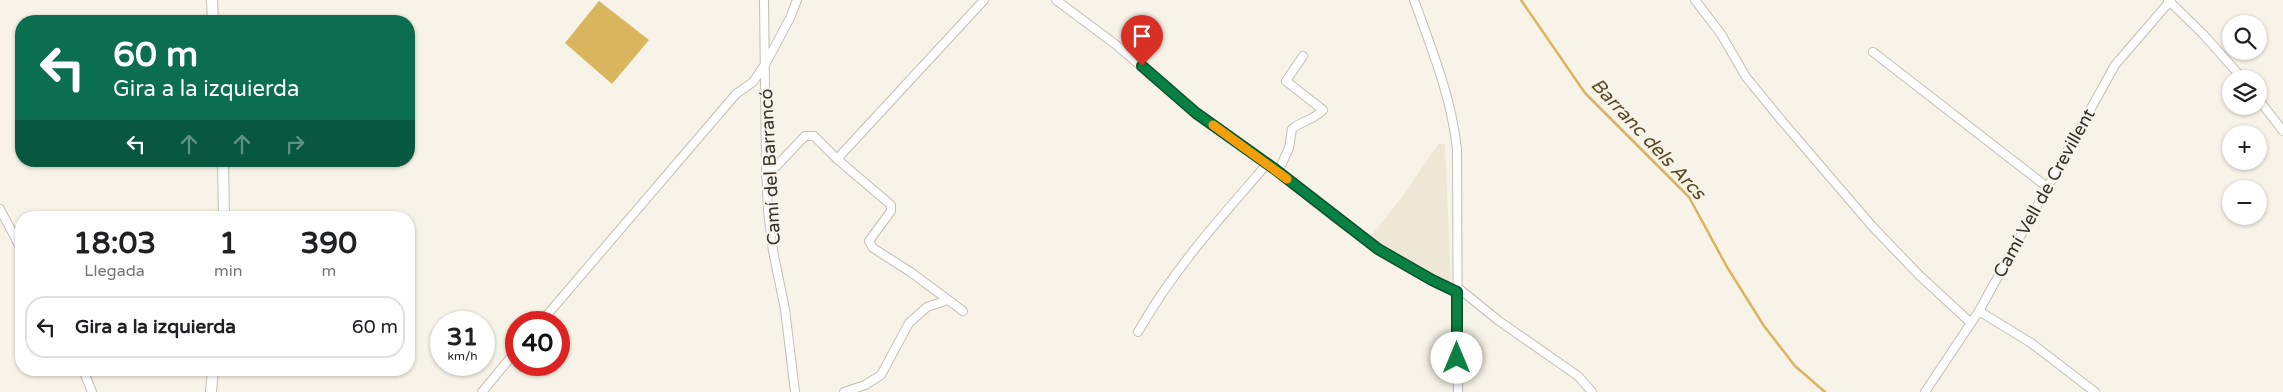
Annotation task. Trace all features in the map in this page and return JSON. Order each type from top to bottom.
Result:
[{"type":"main road","points":[[212,0],[213,15]]},
{"type":"main road","points":[[223,167],[224,211]]},
{"type":"main road","points":[[212,392],[213,376]]},
{"type":"street","name":"Camí del Barrancó","points":[[764,0],[766,177],[773,251],[785,309],[794,392]]},
{"type":"street","points":[[550,311],[736,94],[753,82],[766,63],[790,18],[797,0]]},
{"type":"street","points":[[837,159],[978,9],[984,0]]},
{"type":"street","points":[[1056,0],[1115,44],[1196,113],[1278,172],[1378,249],[1432,280],[1457,289],[1578,376],[1592,392]]},
{"type":"street","points":[[1414,0],[1445,84],[1454,117],[1457,149],[1458,392]]},
{"type":"street","points":[[1695,0],[1721,34],[1746,77],[1782,121],[1872,226],[1971,323]]},
{"type":"street","points":[[2170,0],[2234,70]]},
{"type":"street","name":"Camí Vell de Crevillent","points":[[1926,392],[1979,311],[2115,65],[2170,0]]},
{"type":"street","points":[[1873,52],[2047,187]]},
{"type":"street","points":[[1278,172],[1289,148],[1292,129],[1300,122],[1313,120],[1323,110],[1286,81],[1303,56]]},
{"type":"street","points":[[2267,110],[2283,131]]},
{"type":"street","points":[[766,177],[805,136],[814,136],[837,159],[891,205],[891,211],[869,241],[872,248],[912,273],[963,311]]},
{"type":"street","points":[[1138,332],[1155,302],[1200,242],[1267,164]]},
{"type":"street","points":[[0,209],[15,238]]},
{"type":"street","points":[[844,392],[859,387],[881,375],[910,323],[927,307],[948,300]]},
{"type":"street","points":[[1979,311],[2031,343],[2095,392]]},
{"type":"street","points":[[482,392],[505,364]]},
{"type":"street","points":[[85,376],[92,392]]},
{"type":"street","points":[[859,387],[868,392]]},
{"type":"shaded area","points":[[599,1],[649,40],[612,84],[565,43]]},
{"type":"shaded area","points":[[1439,143],[1445,145],[1451,284],[1432,276],[1370,237],[1403,196]]},
{"type":"waterway","name":"Barranc dels Arcs","points":[[1521,0],[1585,93],[1689,197],[1727,267],[1764,326],[1795,366],[1825,392]]},
{"type":"slow traffic","points":[[1213,125],[1287,179]]},
{"type":"route","points":[[1142,66],[1196,113],[1276,170],[1338,220],[1378,249],[1457,292],[1457,358]]}]
